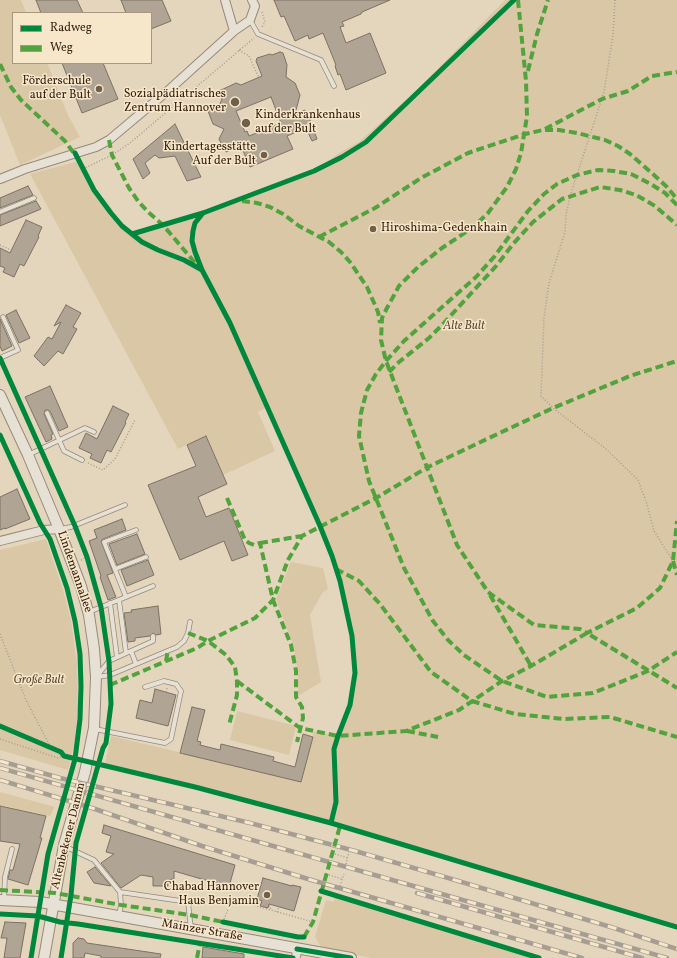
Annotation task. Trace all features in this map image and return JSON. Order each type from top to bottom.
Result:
[{"type":"street","points":[[225,0],[234,31]]},
{"type":"street","points":[[0,179],[26,169],[96,147],[109,140],[165,93],[234,31],[250,20],[255,6],[252,0]]},
{"type":"street","name":"Lindemannallee","points":[[0,395],[60,529],[81,586],[88,612],[94,649],[96,719],[87,761]]},
{"type":"street","points":[[0,541],[44,530],[60,529]]},
{"type":"street","name":"Altenbekener Damm","points":[[44,958],[52,905],[64,845],[87,761]]},
{"type":"street","name":"Mainzer Straße","points":[[2,900],[40,902],[191,929],[296,953],[350,958]]},
{"type":"lane","points":[[250,20],[258,34],[321,60],[334,86]]},
{"type":"lane","points":[[0,212],[34,198]]},
{"type":"lane","points":[[0,358],[18,350],[3,317]]},
{"type":"lane","points":[[47,413],[64,451],[82,460]]},
{"type":"lane","points":[[28,455],[86,428],[94,432]]},
{"type":"lane","points":[[60,529],[71,527],[126,505]]},
{"type":"lane","points":[[126,597],[104,542],[136,530]]},
{"type":"lane","points":[[115,569],[146,557]]},
{"type":"lane","points":[[88,612],[153,586]]},
{"type":"lane","points":[[119,600],[126,653]]},
{"type":"lane","points":[[110,603],[117,657]]},
{"type":"lane","points":[[96,677],[110,675],[178,647],[184,641],[188,633],[190,622]]},
{"type":"lane","points":[[96,677],[109,661],[154,641],[152,636]]},
{"type":"lane","points":[[131,651],[136,664]]},
{"type":"lane","points":[[94,728],[165,743],[171,739],[181,691],[176,684],[164,681],[145,687]]},
{"type":"lane","points":[[64,845],[94,860],[120,892],[121,905],[119,917]]},
{"type":"lane","points":[[2,900],[5,877],[12,849]]},
{"type":"lane","points":[[120,892],[188,902],[191,929]]},
{"type":"path","points":[[615,0],[613,35],[604,92],[570,196],[566,215],[565,232],[549,283],[543,325],[541,396],[553,408],[606,449],[638,480],[647,504],[654,531],[673,561]]},
{"type":"path","points":[[83,169],[112,155],[130,143],[258,34],[265,22],[261,8]]},
{"type":"path","points":[[240,50],[249,56],[260,80]]},
{"type":"path","points":[[0,244],[9,249]]},
{"type":"path","points":[[82,460],[103,470],[115,459],[135,420]]},
{"type":"path","points":[[0,634],[26,700],[58,751],[58,758],[0,740]]},
{"type":"path","points":[[166,692],[167,688]]},
{"type":"path","points":[[44,745],[58,751]]},
{"type":"path","points":[[346,864],[349,852]]},
{"type":"path","points":[[332,853],[348,858]]},
{"type":"path","points":[[326,874],[342,879]]},
{"type":"path","points":[[340,886],[344,874]]},
{"type":"path","points":[[226,923],[232,899],[313,922]]},
{"type":"path","points":[[269,906],[271,907],[270,910]]},
{"type":"path","points":[[277,912],[279,907]]},
{"type":"green space","points":[[0,0],[21,0],[26,12],[12,12],[12,64],[47,64],[68,115],[80,137],[20,165],[0,115]]},
{"type":"green space","name":"Alte Bult","points":[[505,0],[677,0],[677,927],[332,823],[105,764],[111,736],[301,781],[314,731],[338,736],[346,718],[353,693],[355,673],[354,654],[340,581],[332,556],[267,407],[258,412],[275,451],[223,475],[206,436],[178,449],[30,174],[79,161],[94,190],[111,213],[132,234],[203,213],[314,171],[339,153],[360,141],[416,91]]},
{"type":"green space","name":"Große Bult","points":[[46,539],[63,590],[71,620],[77,664],[78,709],[74,745],[68,770],[0,750],[0,550]]},
{"type":"green space","points":[[291,562],[323,568],[328,589],[323,592],[310,615],[321,682],[298,696],[298,671],[293,645],[276,599]]},
{"type":"green space","points":[[237,711],[296,726],[289,755],[230,740]]},
{"type":"green space","points":[[0,792],[55,807],[50,816],[0,805]]},
{"type":"green space","points":[[335,897],[535,958],[372,958],[322,949],[315,937],[326,900],[334,902]]},
{"type":"building","points":[[36,0],[77,0],[83,12],[41,12]]},
{"type":"building","points":[[121,0],[162,0],[171,21],[152,29],[152,12],[126,12]]},
{"type":"building","points":[[274,0],[390,0],[342,22],[344,26],[340,27],[346,43],[370,33],[386,73],[346,90],[340,74],[338,75],[336,65],[323,33],[309,39],[308,35],[295,41],[284,16],[281,17]]},
{"type":"building","name":"Sozialpädiatrisches Zentrum Hannover","points":[[280,52],[283,53],[287,65],[286,77],[295,83],[300,95],[295,114],[305,110],[307,112],[317,139],[312,141],[306,128],[287,136],[293,149],[250,167],[241,146],[226,152],[224,150],[219,139],[224,129],[213,124],[208,111],[219,106],[222,99],[219,91],[236,83],[241,85],[262,76],[256,61],[257,58],[270,54],[272,55]],"holes":[[[271,97],[281,123],[249,136],[247,131],[245,132],[236,111]]]},
{"type":"building","points":[[62,64],[103,64],[118,99],[82,113]]},
{"type":"building","points":[[175,124],[201,177],[187,181],[175,156],[159,158],[155,155],[145,163],[150,173],[143,179],[133,159]]},
{"type":"building","points":[[28,186],[33,195],[0,208],[0,198]]},
{"type":"building","points":[[36,201],[41,209],[0,226],[0,215]]},
{"type":"building","points":[[26,220],[42,227],[38,236],[39,237],[24,266],[20,264],[14,277],[3,272],[5,268],[0,266],[0,248],[10,253]]},
{"type":"building","points":[[66,305],[81,313],[73,327],[77,329],[63,354],[58,351],[44,366],[34,356],[48,337],[52,339],[61,322],[54,326]]},
{"type":"building","points":[[16,310],[30,338],[19,343],[6,315]]},
{"type":"building","points":[[0,319],[12,346],[2,351],[0,346]]},
{"type":"building","points":[[50,386],[68,427],[59,431],[50,411],[45,410],[44,414],[53,434],[51,435],[52,439],[46,442],[25,397]]},
{"type":"building","points":[[113,406],[129,414],[111,452],[107,450],[101,463],[90,458],[92,454],[79,448],[86,433],[97,439]]},
{"type":"building","points":[[206,436],[227,484],[198,497],[206,517],[229,508],[248,555],[232,561],[224,541],[180,560],[148,485],[196,466],[187,445]]},
{"type":"building","points":[[17,489],[30,519],[0,530],[0,497]]},
{"type":"building","points":[[122,519],[126,530],[101,541],[113,573],[107,575],[116,597],[108,600],[89,541],[97,538],[94,530]]},
{"type":"building","points":[[137,534],[145,554],[117,565],[109,544]]},
{"type":"building","points":[[148,560],[154,575],[127,586],[121,570]]},
{"type":"building","points":[[158,606],[161,634],[156,635],[153,633],[150,636],[135,638],[135,641],[128,642],[124,613],[132,612],[131,610]]},
{"type":"building","points":[[155,689],[176,695],[168,726],[136,718],[140,700],[152,703]]},
{"type":"building","points":[[192,707],[205,710],[197,741],[201,742],[200,745],[220,750],[221,744],[274,757],[273,761],[295,767],[303,734],[313,737],[301,782],[180,753]]},
{"type":"building","points":[[0,806],[46,816],[40,838],[42,838],[28,885],[8,879],[10,870],[13,870],[20,844],[0,841]]},
{"type":"building","points":[[104,825],[235,865],[229,887],[174,871],[174,879],[168,880],[168,886],[153,886],[153,877],[141,875],[121,888],[101,863],[114,854],[106,852],[111,836],[102,833]]},
{"type":"building","points":[[95,867],[111,886],[94,883],[87,872]]},
{"type":"building","points":[[263,878],[301,887],[294,911],[269,904],[268,908],[260,906],[262,901],[257,899]]},
{"type":"building","points":[[5,922],[26,923],[20,958],[4,958],[7,938],[1,938]]},
{"type":"building","points":[[78,938],[84,939],[87,943],[161,954],[160,958],[101,958],[101,956],[85,953],[84,958],[73,958],[73,943]]},
{"type":"building","points":[[203,947],[244,954],[244,958],[202,958]]},
{"type":"railway","points":[[0,761],[60,778],[250,823],[355,851],[614,928],[677,949]]},
{"type":"railway","points":[[0,768],[667,958]]},
{"type":"railway","points":[[0,780],[95,809],[202,846],[308,879],[582,958]]},
{"type":"railway","points":[[417,893],[642,958]]},
{"type":"marked path","points":[[518,0],[526,81],[527,116],[521,153],[516,169],[507,187],[488,213],[472,228],[442,248],[418,267],[399,286],[382,318],[381,340],[386,361],[457,545],[488,592],[534,625],[580,629],[587,633],[637,608],[660,588],[673,561],[677,521]]},
{"type":"marked path","points":[[528,71],[537,34],[548,0]]},
{"type":"marked path","points":[[0,64],[11,87],[21,100],[65,141],[76,156]]},
{"type":"marked path","points":[[319,237],[375,208],[421,178],[468,153],[525,134],[543,130],[602,99],[628,91],[652,76],[677,72]]},
{"type":"marked path","points":[[545,130],[559,130],[577,133],[605,140],[618,146],[630,154],[654,175],[677,199]]},
{"type":"marked path","points":[[109,140],[112,155],[129,188],[138,201],[163,225],[196,264]]},
{"type":"marked path","points":[[677,205],[665,193],[649,183],[631,174],[614,171],[598,170],[577,175],[557,184],[544,194],[528,211],[494,257],[476,277],[404,341],[386,361],[376,374],[367,390],[361,413],[359,436],[369,481],[404,568],[433,621],[448,640],[464,655],[502,681],[547,697],[593,693],[648,671],[677,652]]},
{"type":"marked path","points":[[389,372],[429,338],[497,265],[513,244],[533,222],[562,199],[600,187],[620,190],[636,195],[655,206],[677,225]]},
{"type":"marked path","points":[[242,201],[270,207],[283,214],[299,226],[329,242],[341,252],[350,262],[367,287],[378,312],[380,323]]},
{"type":"marked path","points":[[110,685],[197,648],[255,618],[273,600],[288,560],[302,536],[376,498],[428,467],[553,408],[630,376],[677,361]]},
{"type":"marked path","points":[[227,498],[245,540],[254,545],[260,543],[273,600],[291,645],[296,671],[296,697],[302,707],[303,718],[297,742]]},
{"type":"marked path","points":[[260,543],[302,536]]},
{"type":"marked path","points":[[673,561],[677,575]]},
{"type":"marked path","points":[[336,569],[359,581],[380,604],[431,672],[472,701],[515,714],[564,719],[610,717],[677,737]]},
{"type":"marked path","points":[[490,595],[531,666]]},
{"type":"marked path","points":[[188,633],[208,641],[226,655],[235,667],[237,695],[229,725]]},
{"type":"marked path","points":[[237,681],[300,728],[338,736],[406,731],[459,710],[502,681],[587,633],[677,688]]},
{"type":"marked path","points":[[166,661],[168,650]]},
{"type":"marked path","points":[[407,731],[438,737]]},
{"type":"marked path","points":[[304,937],[313,922],[340,826]]},
{"type":"marked path","points":[[0,890],[55,893],[121,905],[190,915],[223,922]]},
{"type":"marked path","points":[[197,958],[200,943]]},
{"type":"cycle path","points":[[132,234],[203,213],[314,171],[342,157],[366,142],[514,0]]},
{"type":"cycle path","points":[[75,153],[94,190],[122,226],[142,242],[184,260],[202,270]]},
{"type":"cycle path","points":[[203,213],[195,223],[193,231],[192,241],[195,252],[202,270],[230,323],[320,526],[340,581],[352,636],[355,673],[350,705],[334,749],[336,802],[331,823]]},
{"type":"cycle path","points":[[0,358],[75,526],[87,557],[101,607],[109,661],[111,704],[106,743],[103,748],[76,843],[71,895],[61,958]]},
{"type":"cycle path","points":[[0,435],[40,523],[50,539],[67,588],[75,621],[80,654],[80,719],[75,759],[48,854],[31,958]]},
{"type":"cycle path","points":[[0,726],[61,752],[64,756],[195,787],[331,823],[677,927]]},
{"type":"cycle path","points":[[321,891],[539,958]]},
{"type":"cycle path","points":[[0,914],[38,916],[60,922],[293,958]]},
{"type":"cycle path","points":[[223,922],[304,937]]},
{"type":"cycle path","points":[[297,949],[351,958]]},
{"type":"place","name":"Förderschule auf der Bult","points":[[99,89]]},
{"type":"place","name":"Sozialpädiatrisches Zentrum Hannover","points":[[235,102]]},
{"type":"place","name":"Kinderkrankenhaus auf der Bult","points":[[246,123]]},
{"type":"place","name":"Kindertagesstätte Auf der Bult","points":[[264,155]]},
{"type":"place","name":"Hiroshima-Gedenkhain","points":[[373,229]]},
{"type":"place","name":"Chabad Hannover Haus Benjamin","points":[[267,895]]}]
